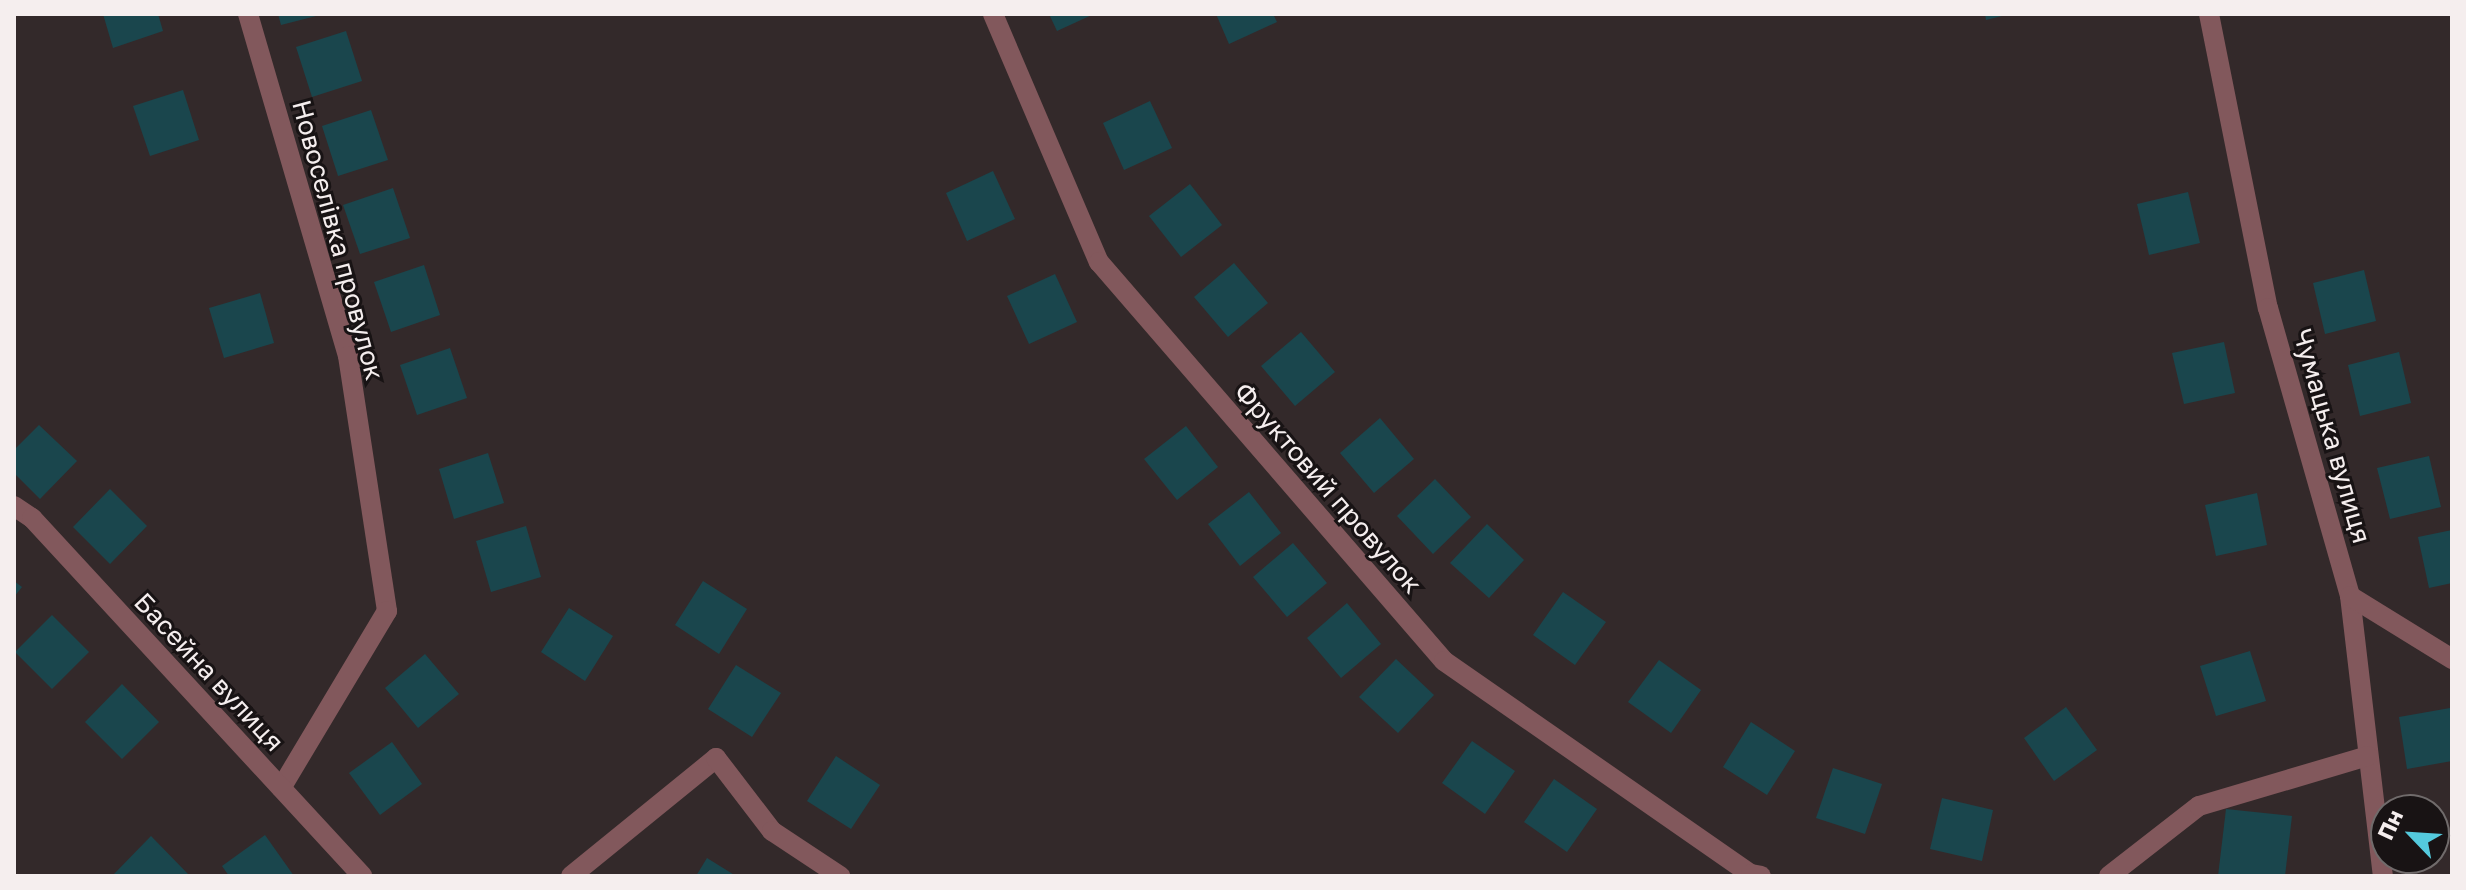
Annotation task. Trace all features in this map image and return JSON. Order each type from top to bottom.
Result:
[{"type":"street","name":"Новоселівка провулок","points":[[248,14],[348,356],[387,611],[281,788]]},
{"type":"street","name":"Фруктовий провулок","points":[[993,14],[1099,262],[1444,661],[1751,874],[1761,876]]},
{"type":"street","name":"Чумацька вулиця","points":[[2209,14],[2268,308],[2350,596],[2383,876]]},
{"type":"street","name":"Басейна вулиця","points":[[14,506],[32,518],[362,876]]},
{"type":"street","points":[[2350,596],[2452,659]]},
{"type":"street","points":[[2109,876],[2199,806],[2368,756]]},
{"type":"street","points":[[571,876],[716,758],[772,831],[840,876]]},
{"type":"building","points":[[103,14],[158,14],[163,31],[113,48]]},
{"type":"building","points":[[278,14],[320,14],[320,15],[281,25]]},
{"type":"building","points":[[1049,14],[1094,14],[1057,31]]},
{"type":"building","points":[[1216,14],[1273,14],[1277,22],[1229,44]]},
{"type":"building","points":[[1985,14],[2006,14],[2006,15],[1986,20]]},
{"type":"building","points":[[346,31],[362,81],[312,97],[296,47]]},
{"type":"building","points":[[183,90],[199,140],[150,156],[133,106]]},
{"type":"building","points":[[1150,101],[1172,148],[1124,170],[1103,123]]},
{"type":"building","points":[[371,110],[388,160],[338,176],[322,126]]},
{"type":"building","points":[[993,171],[1015,219],[967,241],[946,193]]},
{"type":"building","points":[[1190,184],[1222,225],[1181,257],[1149,216]]},
{"type":"building","points":[[393,188],[410,238],[360,254],[343,205]]},
{"type":"building","points":[[2188,192],[2200,243],[2149,255],[2137,204]]},
{"type":"building","points":[[1234,263],[1268,303],[1228,337],[1194,297]]},
{"type":"building","points":[[424,265],[440,315],[391,332],[374,282]]},
{"type":"building","points":[[2364,270],[2376,321],[2325,334],[2313,283]]},
{"type":"building","points":[[1055,274],[1077,322],[1029,344],[1007,296]]},
{"type":"building","points":[[260,293],[274,343],[224,358],[209,308]]},
{"type":"building","points":[[1301,332],[1335,372],[1295,406],[1261,366]]},
{"type":"building","points":[[2224,342],[2235,393],[2184,404],[2172,353]]},
{"type":"building","points":[[450,348],[467,398],[417,415],[400,365]]},
{"type":"building","points":[[2399,352],[2411,403],[2360,416],[2348,365]]},
{"type":"building","points":[[1380,418],[1414,459],[1374,493],[1340,453]]},
{"type":"building","points":[[39,425],[77,461],[40,499],[14,473],[14,450]]},
{"type":"building","points":[[1186,426],[1218,467],[1177,500],[1144,459]]},
{"type":"building","points":[[488,453],[504,503],[454,519],[439,469]]},
{"type":"building","points":[[2429,456],[2441,507],[2390,519],[2377,468]]},
{"type":"building","points":[[1435,479],[1471,517],[1433,554],[1397,516]]},
{"type":"building","points":[[110,489],[147,526],[110,564],[73,527]]},
{"type":"building","points":[[1249,492],[1281,533],[1240,566],[1208,524]]},
{"type":"building","points":[[2257,493],[2267,545],[2216,556],[2205,505]]},
{"type":"building","points":[[1487,524],[1524,560],[1489,598],[1450,563]]},
{"type":"building","points":[[526,526],[541,577],[491,592],[476,541]]},
{"type":"building","points":[[2452,530],[2452,583],[2429,588],[2418,537]]},
{"type":"building","points":[[1293,543],[1327,583],[1287,617],[1253,577]]},
{"type":"building","points":[[14,581],[22,587],[14,597]]},
{"type":"building","points":[[703,581],[747,609],[719,654],[675,625]]},
{"type":"building","points":[[1563,592],[1606,622],[1575,665],[1533,635]]},
{"type":"building","points":[[1347,603],[1381,644],[1341,678],[1307,638]]},
{"type":"building","points":[[569,608],[613,636],[585,681],[541,652]]},
{"type":"building","points":[[52,615],[89,652],[52,689],[15,652]]},
{"type":"building","points":[[2250,651],[2266,701],[2216,716],[2200,666]]},
{"type":"building","points":[[425,654],[459,694],[418,728],[385,688]]},
{"type":"building","points":[[1396,659],[1434,695],[1398,733],[1359,697]]},
{"type":"building","points":[[1659,660],[1701,690],[1671,733],[1628,702]]},
{"type":"building","points":[[736,665],[781,693],[752,737],[708,709]]},
{"type":"building","points":[[122,684],[159,722],[122,759],[85,722]]},
{"type":"building","points":[[2066,707],[2097,750],[2054,781],[2024,738]]},
{"type":"building","points":[[2450,708],[2452,761],[2407,769],[2399,717]]},
{"type":"building","points":[[1751,722],[1795,751],[1767,795],[1723,767]]},
{"type":"building","points":[[1472,741],[1515,771],[1485,814],[1442,783]]},
{"type":"building","points":[[392,742],[422,784],[380,815],[349,773]]},
{"type":"building","points":[[836,756],[880,785],[851,829],[807,801]]},
{"type":"building","points":[[1833,768],[1882,784],[1865,834],[1816,818]]},
{"type":"building","points":[[1554,779],[1597,809],[1567,852],[1524,822]]},
{"type":"building","points":[[1942,798],[1993,810],[1982,861],[1930,849]]},
{"type":"building","points":[[2226,809],[2292,816],[2285,876],[2218,876]]},
{"type":"building","points":[[265,835],[294,876],[229,876],[222,866]]},
{"type":"building","points":[[151,836],[188,874],[116,876],[114,874]]},
{"type":"building","points":[[707,858],[736,876],[696,876]]}]
